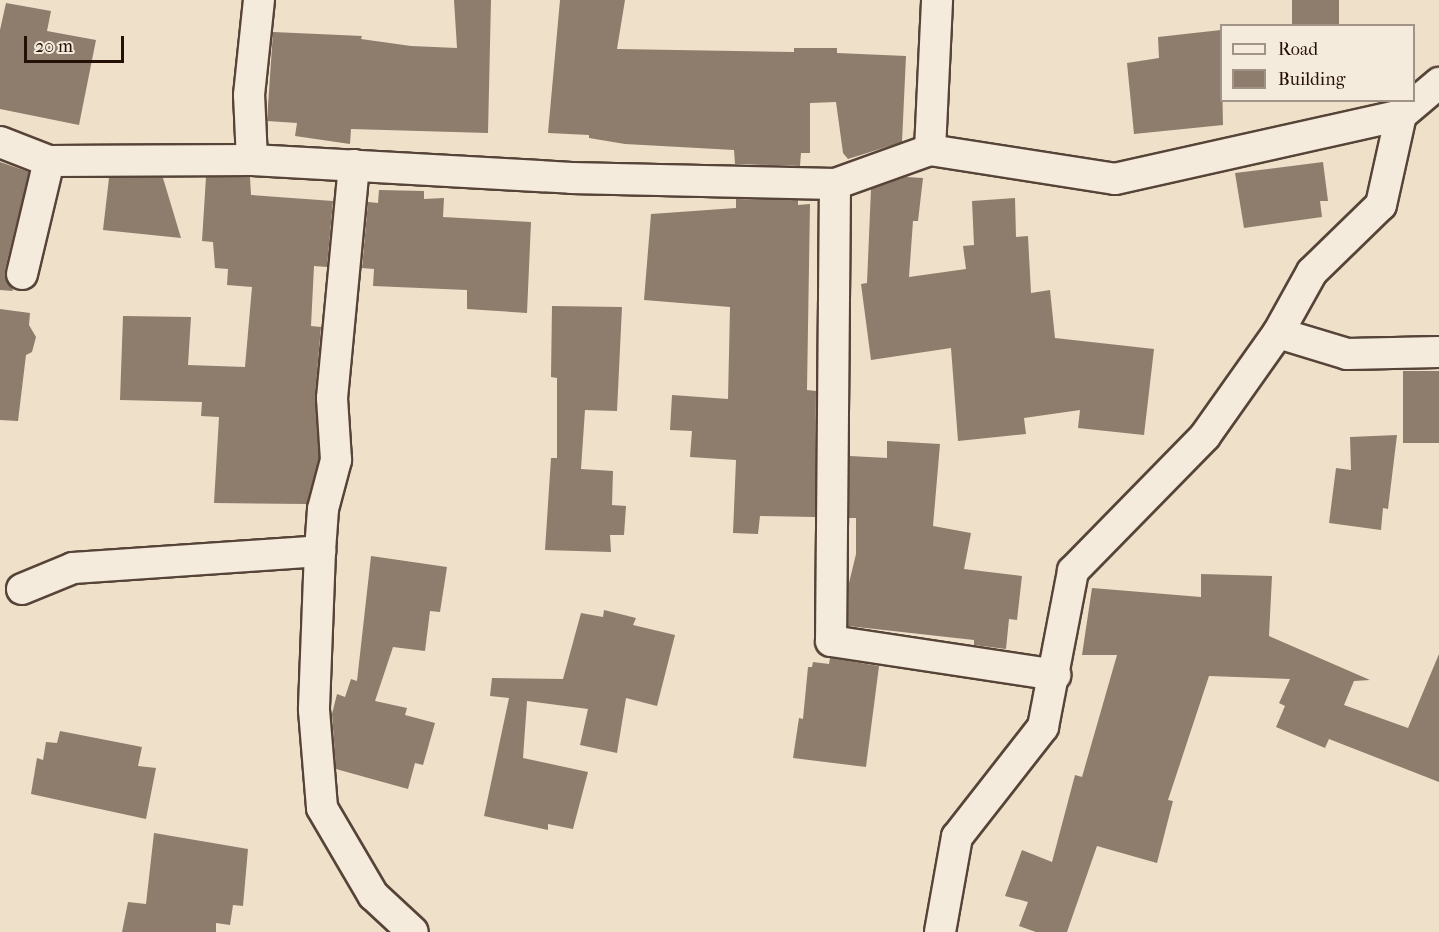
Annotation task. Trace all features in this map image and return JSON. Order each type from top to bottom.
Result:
[{"type":"street","points":[[252,160],[249,95],[259,0]]},
{"type":"street","points":[[930,150],[937,0]]},
{"type":"street","points":[[0,142],[49,161],[252,160],[571,178],[835,184],[930,150],[1115,179],[1401,115],[1439,83]]},
{"type":"street","points":[[940,932],[957,837],[1043,727],[1055,675],[1073,571],[1205,436],[1278,333],[1312,272],[1381,205],[1401,115]]},
{"type":"street","points":[[22,274],[49,161]]},
{"type":"street","points":[[354,165],[341,335],[332,399],[336,460],[323,509],[314,710],[322,808],[373,895],[413,932]]},
{"type":"street","points":[[835,184],[831,641],[1055,675]]},
{"type":"street","points":[[1278,333],[1347,354],[1439,352]]},
{"type":"street","points":[[21,589],[73,568],[321,550]]},
{"type":"building","points":[[454,0],[491,0],[488,133],[351,129],[350,144],[295,136],[297,123],[267,121],[273,32],[362,36],[361,39],[411,46],[457,48]]},
{"type":"building","points":[[560,0],[625,0],[617,49],[794,52],[794,48],[837,48],[837,53],[906,56],[902,142],[848,159],[843,153],[836,102],[810,103],[810,153],[801,153],[800,166],[735,164],[734,150],[625,144],[589,138],[589,135],[548,133]]},
{"type":"building","points":[[1292,0],[1339,0],[1339,24],[1292,24]]},
{"type":"building","points":[[6,3],[51,11],[47,31],[96,40],[79,125],[0,109],[0,30]]},
{"type":"building","points":[[1220,30],[1220,102],[1223,102],[1223,125],[1134,134],[1127,63],[1159,58],[1158,37]]},
{"type":"building","points":[[0,162],[29,172],[5,270],[13,291],[0,290]]},
{"type":"building","points":[[1323,162],[1328,201],[1320,201],[1322,217],[1244,228],[1235,173]]},
{"type":"building","points":[[206,177],[250,177],[251,195],[333,201],[327,267],[314,266],[311,326],[321,327],[315,396],[319,458],[307,504],[214,503],[219,417],[201,416],[202,402],[120,400],[123,316],[191,317],[188,365],[245,367],[252,287],[227,285],[228,269],[215,268],[213,242],[202,241]]},
{"type":"building","points":[[906,177],[923,178],[918,221],[913,221],[909,277],[966,269],[963,246],[974,245],[972,201],[1015,198],[1016,237],[1028,236],[1031,293],[1050,290],[1055,338],[1154,349],[1144,435],[1078,428],[1080,410],[1024,418],[1026,434],[958,441],[951,348],[871,360],[861,284],[867,283],[871,189]]},
{"type":"building","points":[[109,178],[163,178],[181,238],[103,230]]},
{"type":"building","points":[[379,190],[424,191],[424,199],[444,198],[443,217],[531,222],[527,313],[467,309],[467,290],[373,286],[374,269],[362,268],[368,202],[378,203]]},
{"type":"building","points":[[736,199],[798,200],[798,205],[810,204],[807,390],[816,391],[815,517],[760,516],[758,534],[733,533],[736,460],[690,457],[692,431],[670,430],[672,395],[728,399],[730,307],[644,300],[651,214],[736,208]]},
{"type":"building","points":[[552,306],[622,307],[617,411],[585,410],[581,469],[613,471],[612,505],[626,506],[624,535],[610,535],[611,552],[545,550],[551,458],[557,458],[557,378],[551,377]]},
{"type":"building","points":[[0,309],[30,313],[29,325],[36,337],[32,352],[26,355],[18,421],[0,420]]},
{"type":"building","points":[[1403,371],[1439,371],[1439,443],[1403,443]]},
{"type":"building","points":[[1397,435],[1388,509],[1383,508],[1381,530],[1329,523],[1336,468],[1351,470],[1350,437]]},
{"type":"building","points":[[887,441],[940,444],[933,526],[971,533],[964,569],[1022,576],[1017,620],[1009,619],[1006,649],[974,645],[974,640],[848,626],[849,583],[856,554],[856,518],[849,518],[850,456],[887,458]]},
{"type":"building","points":[[371,556],[447,567],[440,612],[430,611],[425,651],[393,647],[375,701],[407,708],[405,715],[435,723],[423,765],[415,763],[408,789],[336,769],[332,714],[337,694],[345,697],[351,679],[357,681]]},
{"type":"building","points":[[1201,574],[1272,576],[1269,636],[1370,680],[1354,681],[1344,705],[1408,728],[1439,654],[1439,782],[1329,739],[1325,748],[1276,727],[1285,706],[1279,703],[1290,679],[1209,676],[1168,800],[1173,801],[1157,863],[1097,846],[1067,932],[1036,932],[1019,926],[1028,902],[1005,896],[1022,850],[1052,862],[1075,775],[1082,777],[1117,655],[1082,655],[1092,588],[1201,597]]},
{"type":"building","points":[[604,610],[636,618],[633,625],[675,635],[657,706],[626,698],[617,753],[580,745],[588,709],[527,701],[523,758],[588,772],[573,829],[548,824],[548,830],[484,816],[509,698],[490,696],[492,678],[563,679],[581,613],[603,617]]},
{"type":"building","points":[[830,658],[879,666],[866,767],[793,758],[799,718],[803,719],[808,667],[812,667],[813,662],[829,664]]},
{"type":"building","points":[[60,731],[142,747],[138,766],[156,768],[146,819],[31,794],[37,758],[43,760],[46,742],[57,743]]},
{"type":"building","points":[[154,833],[248,849],[243,906],[233,905],[230,925],[216,923],[216,932],[122,932],[128,902],[146,904]]}]
